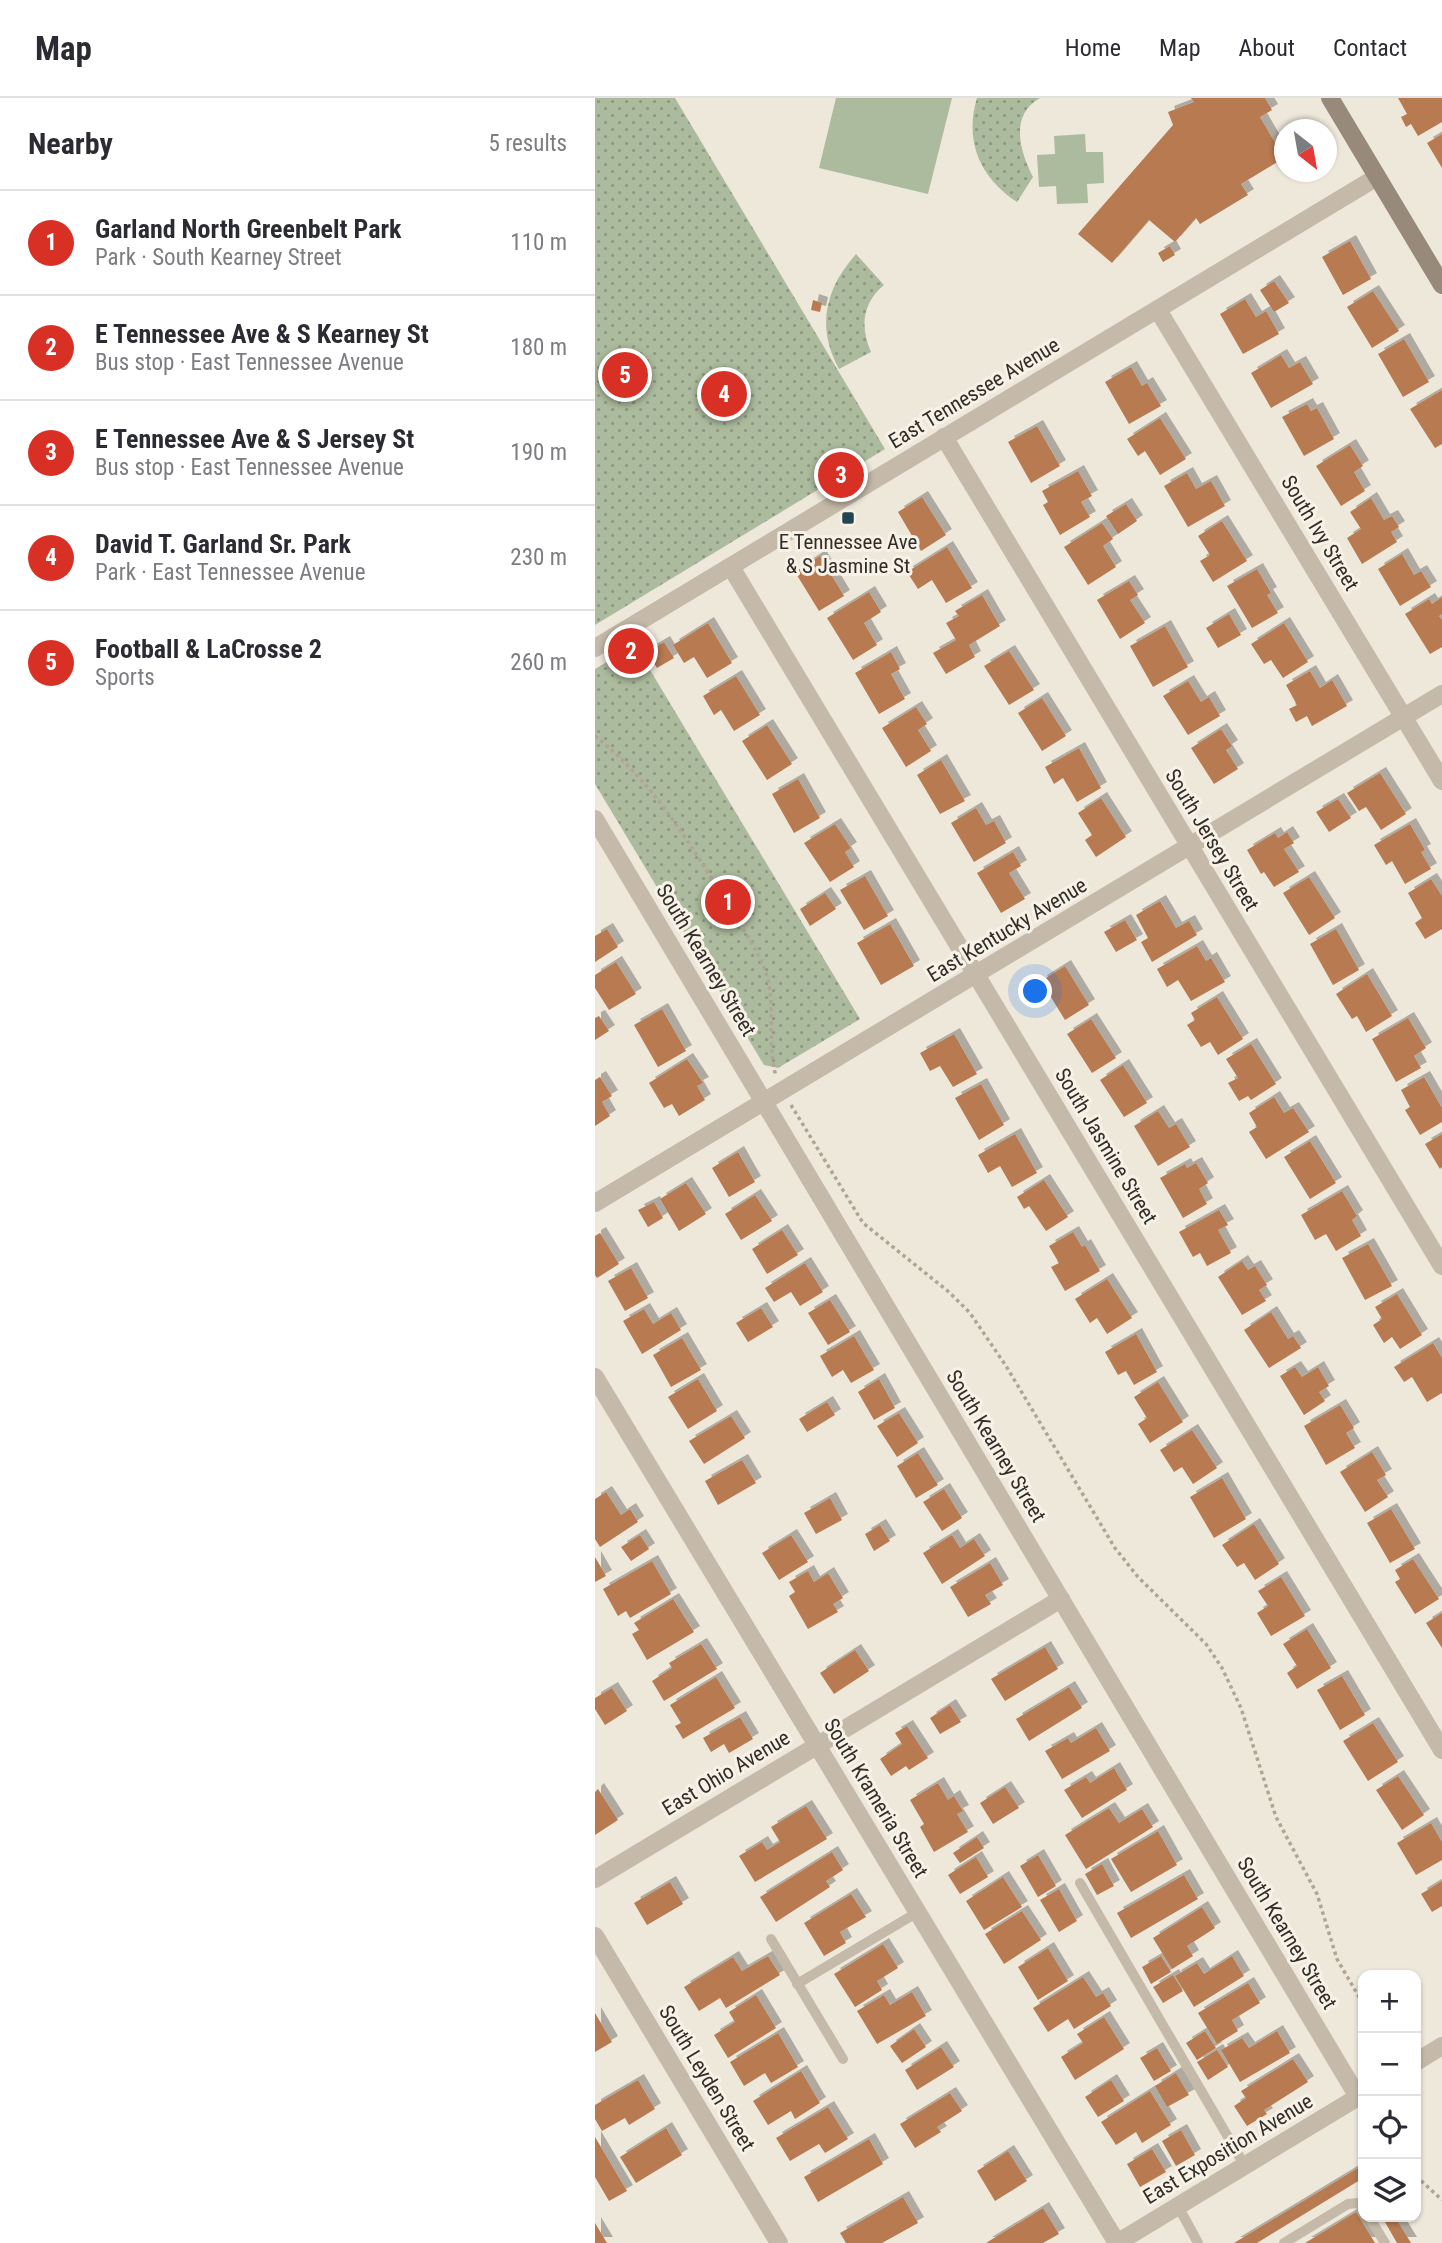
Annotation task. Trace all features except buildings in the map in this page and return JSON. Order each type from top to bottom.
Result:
[{"type":"main road","points":[[1330,98],[1442,285]]},
{"type":"street","name":"East Tennessee Avenue","points":[[595,648],[1377,177]]},
{"type":"street","name":"South Ivy Street","points":[[1158,310],[1442,781]]},
{"type":"street","name":"South Jersey Street","points":[[944,437],[1442,1266]]},
{"type":"street","name":"South Jasmine Street","points":[[731,566],[1442,1750]]},
{"type":"street","name":"East Kentucky Avenue","points":[[595,1203],[1442,694]]},
{"type":"street","name":"South Kearney Street","points":[[595,819],[1358,2091]]},
{"type":"street","name":"South Krameria Street","points":[[595,1377],[1117,2243]]},
{"type":"street","name":"East Ohio Avenue","points":[[595,1879],[1061,1599]]},
{"type":"street","name":"South Leyden Street","points":[[595,1936],[779,2243]]},
{"type":"street","points":[[1421,2059],[1442,2046]]},
{"type":"street","name":"East Exposition Avenue","points":[[1117,2243],[1358,2098]]},
{"type":"lane","points":[[1080,1883],[1245,2166]]},
{"type":"lane","points":[[797,1984],[918,1912]]},
{"type":"lane","points":[[771,1939],[843,2059]]},
{"type":"lane","points":[[1284,2243],[1348,2204],[1358,2204]]},
{"type":"lane","points":[[1178,2206],[1198,2243]]},
{"type":"lane","points":[[1372,2222],[1385,2243]]},
{"type":"path","points":[[595,736],[631,768],[678,827],[759,956],[769,988],[773,1065],[784,1091],[859,1218],[870,1231],[949,1292],[970,1314],[1006,1366],[1115,1549],[1138,1577],[1206,1644],[1222,1668],[1241,1708],[1276,1817],[1317,1894],[1337,1959],[1358,1995]]},
{"type":"path","points":[[1421,2181],[1442,2200]]},
{"type":"green space","points":[[595,98],[675,98],[885,449],[595,625]]},
{"type":"green space","points":[[836,98],[952,98],[928,194],[819,168]]},
{"type":"green space","points":[[977,98],[1040,98],[1030,105],[1021,124],[1021,146],[1033,177],[1017,202],[993,182],[978,157],[973,129]]},
{"type":"green space","points":[[1085,134],[1086,152],[1103,152],[1104,183],[1087,184],[1088,203],[1057,204],[1056,186],[1039,187],[1037,155],[1055,154],[1054,136]]},
{"type":"green space","points":[[856,254],[884,285],[871,300],[865,316],[865,334],[871,352],[839,369],[828,338],[827,309],[837,281]]},
{"type":"green space","points":[[635,645],[860,1019],[778,1068],[764,1065],[595,784],[595,669]]},
{"type":"place","name":"Football & LaCrosse 2","points":[[625,375]]},
{"type":"place","name":"David T. Garland Sr. Park","points":[[724,394]]},
{"type":"place","name":"E Tennessee Ave & S Jersey St","points":[[841,475]]},
{"type":"place","name":"E Tennessee Ave & S Jasmine St","points":[[848,518]]},
{"type":"place","name":"E Tennessee Ave & S Kearney St","points":[[631,651]]},
{"type":"place","name":"Garland North Greenbelt Park","points":[[728,902]]}]
